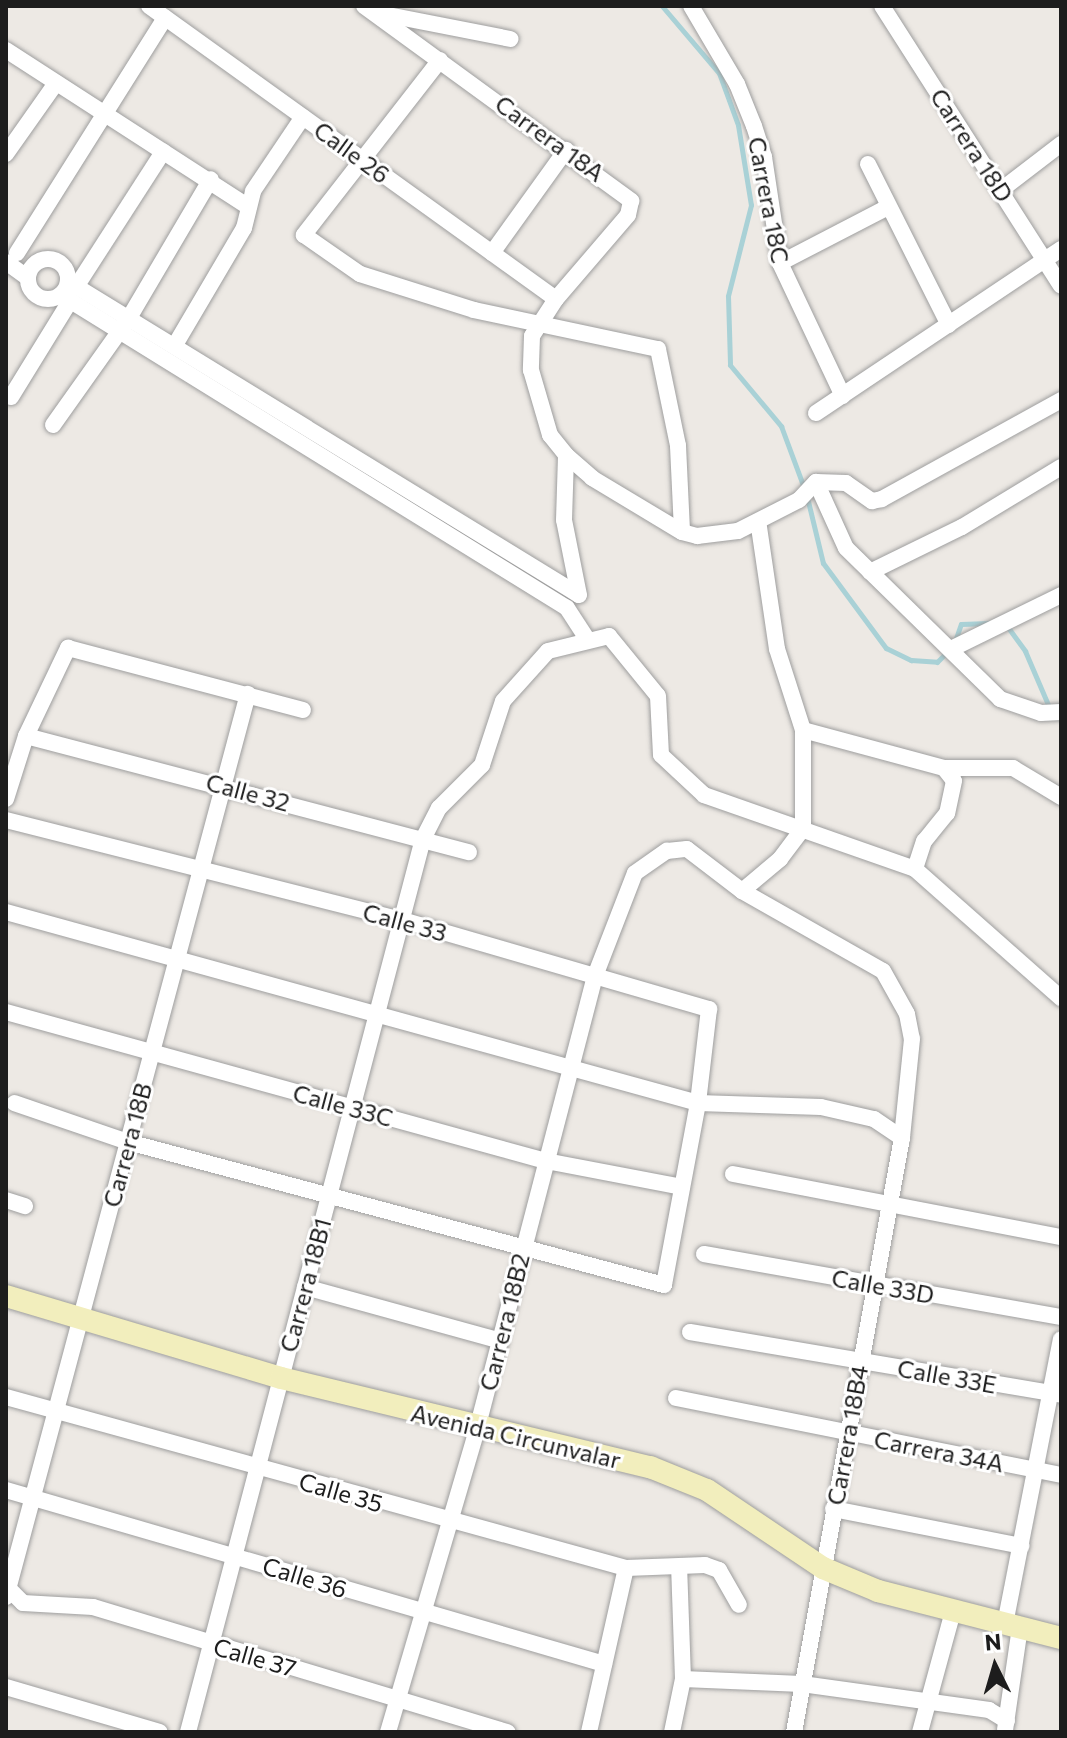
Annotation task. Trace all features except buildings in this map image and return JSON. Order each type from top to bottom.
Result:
[{"type":"main road","name":"Avenida Circunvalar","points":[[6,1296],[281,1378],[477,1429],[650,1467],[707,1490],[823,1568],[878,1591],[1061,1638]]},
{"type":"street","name":"Calle 26","points":[[149,6],[556,299]]},
{"type":"street","name":"Carrera 18C","points":[[691,6],[737,84],[754,126],[780,263],[843,396]]},
{"type":"street","name":"Carrera 18D","points":[[882,6],[1061,286]]},
{"type":"street","points":[[371,8],[510,39]]},
{"type":"street","name":"Carrera 18A","points":[[371,8],[631,201],[628,215],[556,299]]},
{"type":"street","points":[[30,270],[8,258],[107,117],[165,18]]},
{"type":"street","points":[[6,50],[107,117],[211,179],[249,207]]},
{"type":"street","points":[[440,60],[304,235],[360,274],[539,325],[658,349],[678,446],[682,532]]},
{"type":"street","points":[[6,154],[56,83]]},
{"type":"street","points":[[175,345],[244,228],[253,191],[303,117]]},
{"type":"street","points":[[1001,190],[1061,144]]},
{"type":"street","points":[[492,253],[566,150]]},
{"type":"street","points":[[11,397],[69,291],[163,152]]},
{"type":"street","points":[[868,164],[949,325]]},
{"type":"street","points":[[53,425],[124,325],[211,179]]},
{"type":"street","points":[[780,263],[888,207]]},
{"type":"street","points":[[816,413],[1061,249]]},
{"type":"street","points":[[30,270],[45,258],[58,261],[69,291],[567,608],[588,640],[609,636],[658,696],[661,755],[704,795],[915,869],[1061,998]]},
{"type":"street","points":[[30,270],[32,292],[46,300],[69,291]]},
{"type":"street","points":[[556,299],[532,336],[531,370],[550,435],[566,455],[592,478],[682,532],[697,536],[724,533],[758,521],[799,500],[816,482],[846,483],[872,501],[882,499],[1061,400]]},
{"type":"street","points":[[124,325],[175,345],[579,595],[564,520],[566,455]]},
{"type":"street","points":[[870,572],[962,527],[1061,467]]},
{"type":"street","points":[[816,482],[846,548],[1000,699],[1041,713],[1061,712]]},
{"type":"street","points":[[742,891],[780,859],[803,829],[803,730],[777,649],[758,521]]},
{"type":"street","points":[[951,649],[1061,595]]},
{"type":"street","name":"Carrera 18B1","points":[[188,1732],[423,839],[439,808],[482,765],[503,701],[548,651],[588,640]]},
{"type":"street","points":[[6,797],[26,736],[68,648],[303,710]]},
{"type":"street","name":"Carrera 18B","points":[[7,1590],[248,694]]},
{"type":"street","points":[[803,730],[944,768],[1013,768],[1061,797]]},
{"type":"street","name":"Calle 32","points":[[26,736],[224,785],[469,852]]},
{"type":"street","points":[[915,869],[924,841],[947,813],[954,781],[944,768]]},
{"type":"street","name":"Calle 33","points":[[6,820],[402,920],[709,1009],[698,1103]]},
{"type":"street","name":"Carrera 18B2","points":[[388,1732],[477,1429],[595,976],[635,873],[667,851],[687,849],[742,891]]},
{"type":"street","name":"Carrera 18B4","points":[[742,891],[883,971],[907,1014],[912,1039],[902,1138],[794,1732]]},
{"type":"street","points":[[6,912],[698,1103],[821,1107],[874,1119],[902,1138]]},
{"type":"street","name":"Calle 33C","points":[[6,1012],[151,1056],[546,1161],[682,1187]]},
{"type":"street","points":[[14,1103],[128,1142],[522,1250],[664,1285],[698,1103]]},
{"type":"street","points":[[733,1174],[1061,1237]]},
{"type":"street","points":[[6,1200],[25,1206]]},
{"type":"street","name":"Calle 33D","points":[[704,1254],[1061,1317]]},
{"type":"street","points":[[305,1287],[501,1341]]},
{"type":"street","name":"Calle 33E","points":[[690,1332],[1056,1394]]},
{"type":"street","points":[[1006,1726],[1021,1546],[1035,1470],[1056,1394],[1061,1339]]},
{"type":"street","name":"Calle 35","points":[[6,1397],[449,1522],[626,1568],[705,1565],[719,1570],[739,1605]]},
{"type":"street","name":"Carrera 34A","points":[[676,1398],[1061,1475]]},
{"type":"street","name":"Calle 36","points":[[6,1490],[604,1664]]},
{"type":"street","points":[[833,1509],[1021,1546]]},
{"type":"street","points":[[672,1732],[683,1679],[679,1567]]},
{"type":"street","points":[[589,1732],[626,1568]]},
{"type":"street","name":"Calle 37","points":[[7,1590],[23,1603],[93,1607],[508,1732]]},
{"type":"street","points":[[920,1732],[925,1703],[953,1611]]},
{"type":"street","points":[[683,1679],[802,1684],[989,1710],[1006,1726]]},
{"type":"street","points":[[6,1687],[160,1732]]},
{"type":"waterway","points":[[662,6],[719,73],[738,125],[751,205],[728,296],[730,365],[781,426],[804,488]]},
{"type":"waterway","points":[[807,497],[823,563],[886,648],[911,660],[937,662],[947,652]]},
{"type":"waterway","points":[[955,641],[961,624],[989,623]]},
{"type":"waterway","points":[[1007,626],[1025,651],[1049,707]]}]
